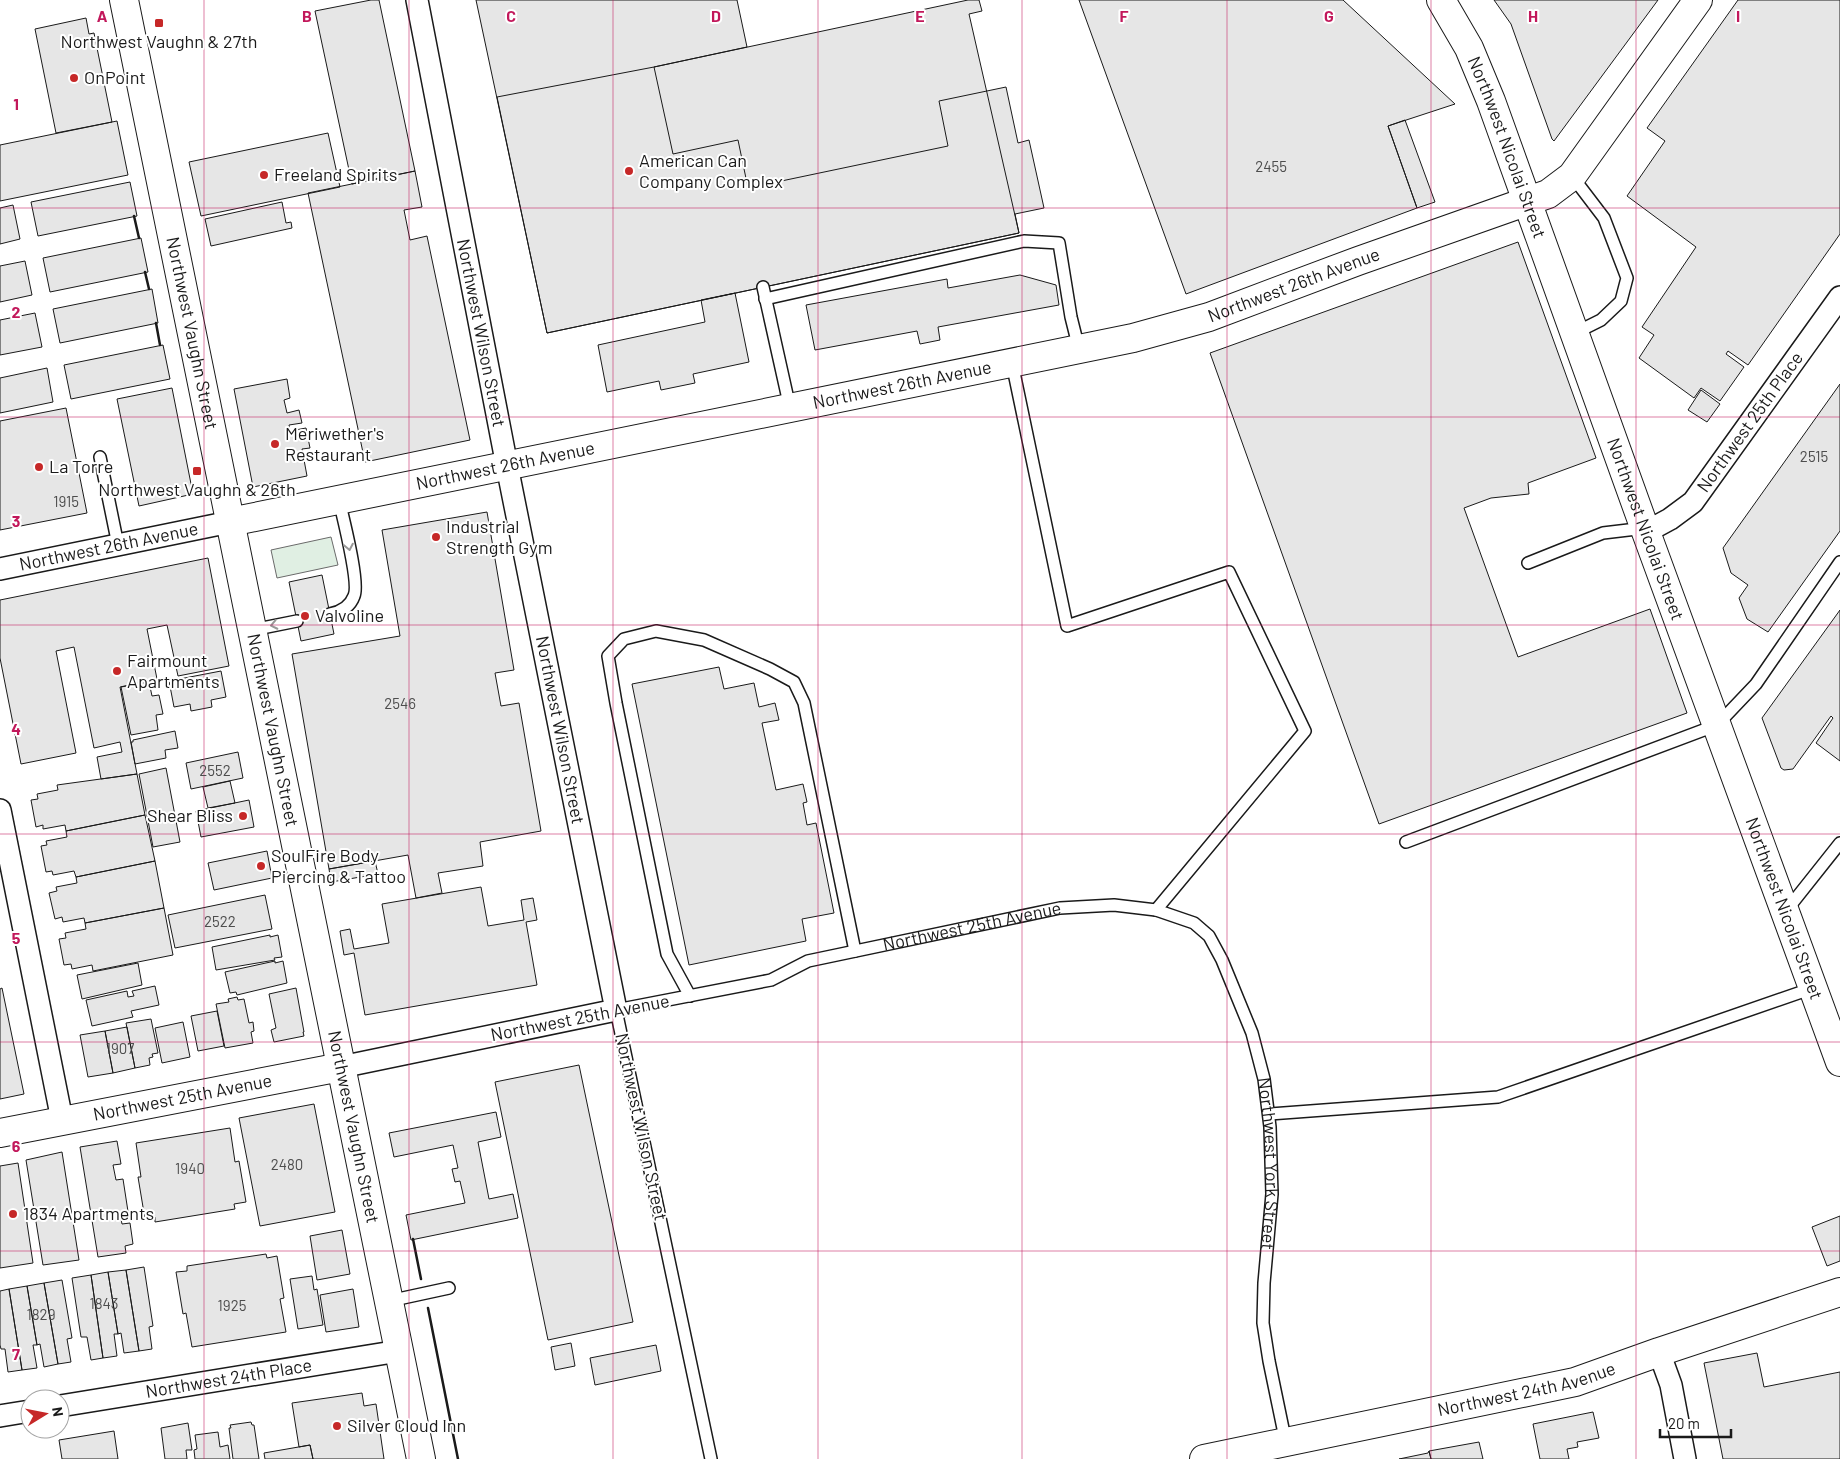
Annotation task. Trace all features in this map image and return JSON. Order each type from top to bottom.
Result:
[{"type":"street","name":"Northwest Vaughn Street","points":[[124,0],[387,1301],[421,1459]]},
{"type":"street","name":"Northwest Wilson Street","points":[[417,0],[506,466],[616,1010]]},
{"type":"street","name":"Northwest Nicolai Street","points":[[1441,0],[1459,30],[1480,72],[1840,1062]]},
{"type":"street","name":"Northwest 26th Avenue","points":[[0,569],[1012,363],[1170,328],[1209,317],[1527,200],[1548,194],[1572,176],[1698,0]]},
{"type":"street","name":"Northwest 25th Place","points":[[1645,530],[1670,519],[1693,502],[1840,297]]},
{"type":"street","points":[[0,810],[62,1120]]},
{"type":"street","name":"Northwest 25th Avenue","points":[[0,1133],[341,1067],[616,1010]]},
{"type":"street","name":"Northwest 24th Avenue","points":[[1204,1459],[1288,1451],[1575,1382],[1840,1292]]},
{"type":"street","name":"Northwest 24th Place","points":[[70,1404],[399,1352]]},
{"type":"street","points":[[1659,1352],[1671,1385],[1686,1459]]},
{"type":"street","points":[[0,1416],[20,1413]]},
{"type":"lane","points":[[1572,176],[1604,218],[1627,278],[1620,301],[1601,320],[1575,333]]},
{"type":"lane","points":[[765,299],[1024,241],[1059,243],[1071,316],[1079,349]]},
{"type":"lane","points":[[763,287],[790,408]]},
{"type":"lane","points":[[1012,363],[1067,626],[1229,572],[1305,731],[1156,910]]},
{"type":"lane","points":[[100,456],[118,545]]},
{"type":"lane","points":[[330,614],[338,612],[350,603],[356,588],[339,500]]},
{"type":"lane","points":[[1528,563],[1603,533],[1645,530]]},
{"type":"lane","points":[[1406,842],[1718,725],[1756,684],[1840,562]]},
{"type":"lane","points":[[252,630],[297,620]]},
{"type":"lane","points":[[690,996],[667,954],[616,703],[608,656],[624,639],[656,631],[704,640],[770,669],[794,682],[804,703],[855,951]]},
{"type":"lane","points":[[1785,912],[1840,843]]},
{"type":"lane","name":"Northwest 25th Avenue","points":[[616,1010],[771,980],[808,961],[1060,908],[1114,906],[1156,910]]},
{"type":"lane","name":"Northwest York Street","points":[[1156,910],[1194,923],[1209,936],[1222,960],[1252,1033],[1264,1080],[1268,1114],[1272,1194],[1264,1283],[1263,1322],[1269,1361],[1288,1451]]},
{"type":"lane","points":[[1268,1114],[1498,1097],[1813,988]]},
{"type":"lane","name":"Northwest Wilson Street","points":[[616,1010],[711,1459]]},
{"type":"lane","points":[[387,1301],[449,1288]]},
{"type":"green space","points":[[331,537],[338,565],[277,578],[271,550]]},
{"type":"building","points":[[379,0],[415,171],[352,184],[315,11]]},
{"type":"building","name":"American Can Company Complex","points":[[476,0],[737,0],[747,47],[654,67],[673,154],[738,140],[748,188],[948,146],[939,101],[1006,87],[1018,143],[1029,140],[1044,208],[1015,214],[1019,233],[547,333]]},
{"type":"building","name":"American Can Company Complex","points":[[968,0],[979,0],[982,11],[969,14],[1019,233],[547,333],[497,97],[654,67]]},
{"type":"building","points":[[1079,0],[1343,0],[1455,104],[1388,126],[1417,208],[1186,294]]},
{"type":"building","points":[[1494,0],[1658,0],[1554,141],[1511,24]]},
{"type":"building","points":[[1738,0],[1840,0],[1840,234],[1748,365],[1728,351],[1726,354],[1744,367],[1720,401],[1701,388],[1694,398],[1639,358],[1654,335],[1642,327],[1696,247],[1627,196],[1665,141],[1647,128]]},
{"type":"building","name":"OnPoint","points":[[86,18],[89,34],[94,33],[112,122],[56,133],[35,29]]},
{"type":"building","points":[[1405,120],[1435,202],[1417,208],[1388,126]]},
{"type":"building","points":[[117,121],[128,175],[0,201],[0,145]]},
{"type":"building","name":"Freeland Spirits","points":[[328,133],[340,187],[201,216],[189,162]]},
{"type":"building","points":[[415,171],[422,207],[404,210],[410,240],[427,236],[470,440],[365,462],[308,193]]},
{"type":"building","points":[[130,182],[137,216],[38,236],[31,202]]},
{"type":"building","points":[[282,202],[286,223],[291,222],[292,228],[211,246],[205,219]]},
{"type":"building","points":[[13,205],[20,239],[0,244],[0,208]]},
{"type":"building","points":[[141,238],[148,272],[50,292],[43,258]]},
{"type":"building","points":[[1518,242],[1596,458],[1528,483],[1529,494],[1491,498],[1464,508],[1518,657],[1650,609],[1687,713],[1379,824],[1210,353]]},
{"type":"building","points":[[25,261],[32,295],[0,302],[0,266]]},
{"type":"building","points":[[1020,275],[1056,285],[1059,305],[938,327],[940,340],[920,344],[917,331],[815,350],[806,305],[947,279],[948,288]]},
{"type":"building","points":[[152,289],[158,323],[60,343],[53,309]]},
{"type":"building","points":[[735,293],[749,362],[693,374],[695,383],[661,390],[659,381],[607,392],[598,345],[705,322],[701,300]]},
{"type":"building","points":[[35,313],[42,347],[0,355],[0,320]]},
{"type":"building","points":[[163,345],[170,379],[71,399],[64,365]]},
{"type":"building","points":[[47,368],[53,402],[0,413],[0,378]]},
{"type":"building","points":[[287,379],[290,398],[284,400],[287,413],[299,410],[302,423],[289,425],[290,431],[306,428],[310,448],[302,449],[307,476],[253,487],[234,389]]},
{"type":"building","points":[[1840,384],[1840,531],[1768,632],[1747,619],[1739,598],[1748,585],[1731,573],[1723,548]]},
{"type":"building","points":[[172,388],[193,494],[139,506],[117,399]]},
{"type":"building","points":[[1701,390],[1720,404],[1707,422],[1688,410]]},
{"type":"building","name":"La Torre","points":[[66,408],[87,513],[0,530],[0,421]]},
{"type":"building","points":[[487,512],[514,670],[495,673],[501,706],[519,703],[541,831],[480,842],[483,866],[438,873],[442,893],[416,898],[408,855],[329,869],[292,654],[400,636],[382,530]]},
{"type":"building","name":"Fairmount Apartments","points":[[208,558],[229,666],[178,676],[167,625],[147,629],[157,679],[120,687],[137,774],[101,779],[97,757],[122,752],[120,742],[94,748],[74,647],[56,651],[76,753],[21,764],[0,658],[0,600]]},
{"type":"building","points":[[322,575],[334,634],[301,641],[289,582]]},
{"type":"building","points":[[1840,610],[1840,761],[1816,743],[1833,718],[1831,716],[1793,769],[1784,770],[1781,768],[1762,718]]},
{"type":"building","points":[[719,667],[724,689],[754,683],[759,707],[775,703],[779,720],[762,723],[776,790],[803,784],[807,802],[803,803],[807,825],[816,823],[834,913],[802,919],[806,941],[689,965],[632,684]]},
{"type":"building","points":[[221,671],[226,697],[211,700],[212,707],[191,711],[190,704],[174,707],[169,681]]},
{"type":"building","points":[[149,682],[152,696],[159,695],[163,714],[156,715],[158,730],[131,735],[121,687]]},
{"type":"building","points":[[175,731],[178,748],[165,750],[166,758],[135,764],[131,742],[133,740]]},
{"type":"building","points":[[238,752],[243,778],[191,789],[186,763]]},
{"type":"building","points":[[166,768],[180,842],[153,847],[139,774]]},
{"type":"building","points":[[137,774],[145,815],[66,831],[65,825],[43,829],[43,825],[36,827],[31,800],[38,799],[37,794],[58,790],[57,785]]},
{"type":"building","points":[[230,781],[235,803],[208,808],[203,787]]},
{"type":"building","points":[[249,800],[254,827],[201,837],[196,811]]},
{"type":"building","points":[[145,815],[155,861],[76,877],[74,871],[53,875],[52,871],[46,872],[41,846],[47,845],[46,841],[67,837],[66,831]]},
{"type":"building","points":[[267,851],[272,878],[214,890],[208,863]]},
{"type":"building","points":[[155,861],[164,908],[85,923],[84,918],[63,922],[62,917],[55,919],[49,893],[57,891],[56,887],[77,883],[76,877]]},
{"type":"building","points":[[375,861],[378,874],[331,882],[329,869]]},
{"type":"building","points":[[481,887],[488,926],[524,920],[521,900],[533,898],[537,920],[526,922],[537,985],[365,1015],[354,953],[344,955],[340,931],[350,929],[354,949],[389,943],[382,904]]},
{"type":"building","points":[[265,895],[272,929],[175,948],[168,915]]},
{"type":"building","points":[[164,908],[173,955],[93,971],[92,965],[72,969],[71,964],[64,965],[59,939],[66,938],[65,933],[86,929],[85,923]]},
{"type":"building","points":[[270,935],[270,937],[278,935],[282,957],[274,958],[275,960],[216,970],[212,947]]},
{"type":"building","points":[[275,961],[275,963],[283,961],[287,983],[237,995],[236,992],[230,993],[225,972]]},
{"type":"building","points":[[138,963],[142,985],[82,999],[77,975]]},
{"type":"building","points":[[155,986],[159,1005],[131,1011],[133,1017],[92,1026],[86,1000],[127,991],[128,997],[134,996],[132,991]]},
{"type":"building","points":[[2,988],[24,1094],[0,1099],[0,989]]},
{"type":"building","points":[[296,988],[304,1036],[274,1042],[271,1030],[276,1028],[269,994]]},
{"type":"building","points":[[237,997],[238,1000],[244,999],[249,1023],[253,1022],[254,1031],[251,1032],[253,1043],[225,1048],[216,1004],[229,1002],[228,999]]},
{"type":"building","points":[[217,1011],[224,1046],[198,1051],[191,1016]]},
{"type":"building","points":[[151,1019],[158,1053],[152,1054],[153,1057],[149,1058],[150,1065],[135,1068],[126,1023]]},
{"type":"building","points":[[183,1022],[190,1057],[162,1063],[155,1028]]},
{"type":"building","points":[[127,1027],[135,1068],[113,1073],[105,1031]]},
{"type":"building","points":[[105,1031],[113,1073],[88,1077],[80,1035]]},
{"type":"building","points":[[579,1065],[633,1322],[548,1340],[495,1082]]},
{"type":"building","points":[[314,1104],[335,1212],[260,1226],[239,1118]]},
{"type":"building","points":[[496,1112],[501,1137],[478,1142],[489,1199],[513,1194],[518,1218],[411,1240],[406,1215],[465,1203],[460,1181],[455,1182],[452,1169],[458,1168],[453,1145],[394,1157],[389,1133]]},
{"type":"building","points":[[230,1128],[235,1162],[239,1161],[246,1202],[234,1204],[235,1209],[155,1222],[155,1217],[145,1219],[138,1177],[141,1177],[136,1143]]},
{"type":"building","points":[[117,1141],[121,1164],[113,1165],[116,1180],[123,1179],[129,1218],[121,1219],[122,1224],[130,1223],[133,1244],[125,1246],[126,1253],[98,1257],[80,1147]]},
{"type":"building","points":[[62,1152],[79,1260],[43,1265],[26,1160]]},
{"type":"building","name":"1834 Apartments","points":[[18,1163],[33,1263],[0,1268],[0,1166]]},
{"type":"building","points":[[1840,1216],[1840,1261],[1827,1266],[1812,1227]]},
{"type":"building","points":[[342,1230],[350,1274],[317,1280],[310,1236]]},
{"type":"building","points":[[266,1254],[267,1258],[277,1256],[284,1298],[280,1299],[286,1332],[192,1347],[186,1313],[183,1314],[176,1272],[187,1271],[187,1266]]},
{"type":"building","points":[[144,1267],[153,1326],[149,1327],[152,1349],[139,1351],[126,1270]]},
{"type":"building","points":[[126,1270],[139,1351],[124,1353],[121,1333],[118,1334],[108,1272]]},
{"type":"building","points":[[108,1272],[118,1334],[114,1334],[117,1356],[103,1358],[91,1275]]},
{"type":"building","points":[[91,1275],[103,1358],[91,1360],[87,1337],[81,1337],[72,1278]]},
{"type":"building","points":[[312,1276],[314,1290],[317,1289],[323,1325],[298,1329],[290,1279]]},
{"type":"building","points":[[62,1280],[72,1338],[67,1339],[71,1362],[58,1364],[44,1283]]},
{"type":"building","points":[[44,1283],[58,1364],[44,1367],[40,1344],[37,1345],[27,1286]]},
{"type":"building","points":[[27,1286],[37,1345],[33,1345],[37,1368],[22,1370],[9,1289]]},
{"type":"building","points":[[9,1289],[22,1370],[8,1372],[5,1349],[1,1349],[0,1345],[0,1291]]},
{"type":"building","points":[[353,1289],[359,1327],[326,1332],[320,1295]]},
{"type":"building","points":[[571,1343],[575,1366],[555,1370],[551,1347]]},
{"type":"building","points":[[656,1345],[661,1371],[595,1385],[590,1358]]},
{"type":"building","points":[[1757,1353],[1764,1387],[1840,1372],[1840,1459],[1723,1459],[1704,1363]]},
{"type":"building","name":"Silver Cloud Inn","points":[[362,1393],[364,1406],[376,1404],[384,1459],[313,1459],[310,1445],[299,1447],[292,1403]]},
{"type":"building","points":[[1593,1412],[1599,1438],[1577,1442],[1578,1447],[1567,1449],[1569,1459],[1540,1459],[1533,1424]]},
{"type":"building","points":[[251,1422],[254,1425],[259,1459],[233,1459],[230,1425]]},
{"type":"building","points":[[188,1423],[192,1450],[186,1450],[187,1459],[165,1459],[161,1428]]},
{"type":"building","points":[[114,1431],[118,1459],[62,1459],[59,1440]]},
{"type":"building","points":[[218,1432],[220,1447],[228,1445],[230,1459],[195,1459],[194,1450],[197,1449],[195,1435]]},
{"type":"building","points":[[1479,1442],[1483,1459],[1431,1459],[1429,1451]]},
{"type":"building","points":[[310,1445],[313,1459],[265,1459],[264,1453]]},
{"type":"building","points":[[1429,1451],[1431,1459],[1399,1459],[1428,1453]]},
{"type":"wall","points":[[134,216],[139,238]]},
{"type":"wall","points":[[145,272],[149,289]]},
{"type":"wall","points":[[156,323],[160,345]]},
{"type":"wall","points":[[413,1239],[421,1279]]},
{"type":"wall","points":[[428,1308],[458,1459]]},
{"type":"place","name":"Northwest Vaughn & 27th","points":[[159,23]]},
{"type":"place","name":"OnPoint","points":[[74,78]]},
{"type":"place","name":"American Can Company Complex","points":[[629,171]]},
{"type":"place","name":"Freeland Spirits","points":[[264,175]]},
{"type":"place","name":"Meriwether's Restaurant","points":[[275,444]]},
{"type":"place","name":"La Torre","points":[[39,467]]},
{"type":"place","name":"Northwest Vaughn & 26th","points":[[197,471]]},
{"type":"place","name":"Industrial Strength Gym","points":[[436,537]]},
{"type":"place","name":"Valvoline","points":[[305,616]]},
{"type":"place","name":"Fairmount Apartments","points":[[117,671]]},
{"type":"place","name":"Shear Bliss","points":[[243,816]]},
{"type":"place","name":"SoulFire Body Piercing & Tattoo","points":[[261,866]]},
{"type":"place","name":"1834 Apartments","points":[[13,1214]]},
{"type":"place","name":"Silver Cloud Inn","points":[[337,1426]]}]
